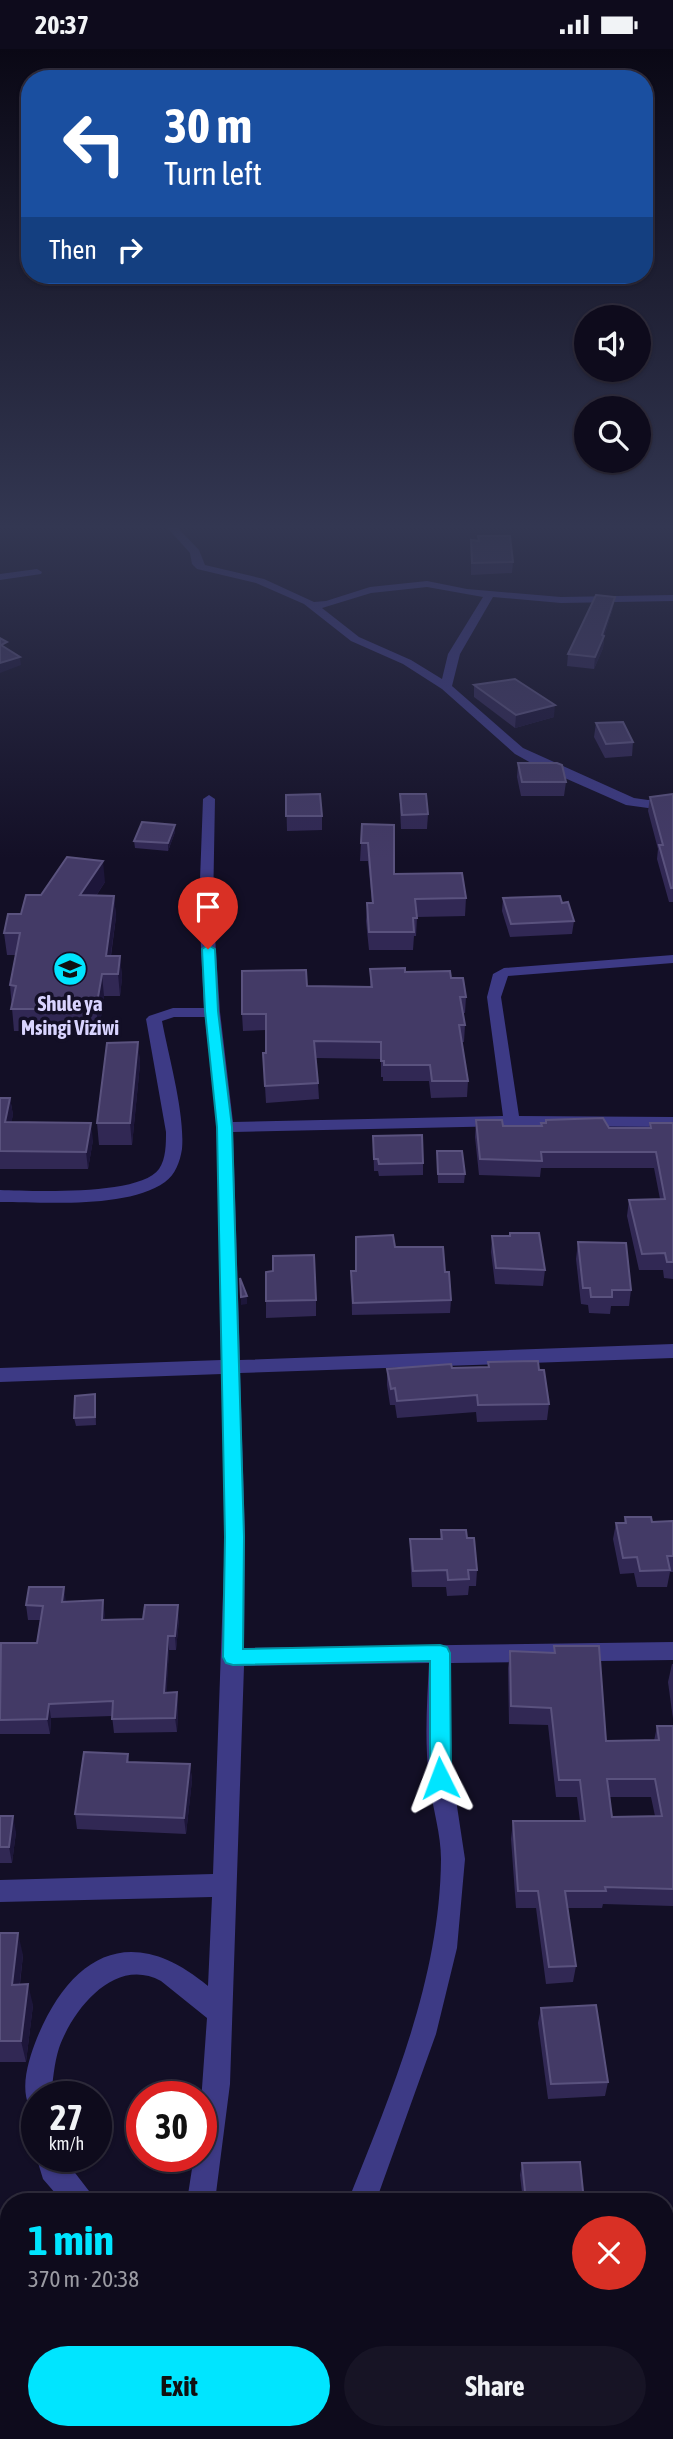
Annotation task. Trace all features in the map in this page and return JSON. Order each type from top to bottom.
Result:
[{"type":"street","points":[[352,637],[407,662],[446,687],[519,751],[537,761],[631,802],[648,804],[673,801]]},
{"type":"street","points":[[446,687],[454,655],[465,637]]},
{"type":"street","points":[[202,2193],[217,2084],[233,1657],[234,1537],[225,1127],[212,1011],[206,907],[209,799]]},
{"type":"street","points":[[512,1121],[494,997],[498,977],[504,972],[673,959]]},
{"type":"street","points":[[0,1196],[99,1193],[142,1186],[159,1179],[170,1166],[174,1150],[174,1132],[155,1019],[173,1013],[212,1011]]},
{"type":"street","points":[[225,1127],[512,1121],[673,1122]]},
{"type":"street","points":[[0,1375],[673,1351]]},
{"type":"street","points":[[233,1657],[673,1651]]},
{"type":"street","points":[[365,2193],[417,2059],[440,1979],[452,1895],[453,1857],[438,1753],[440,1653]]},
{"type":"street","points":[[0,1891],[223,1885]]},
{"type":"street","points":[[40,2081],[44,2055],[58,2018],[103,1968],[124,1963],[156,1965],[219,2012]]},
{"type":"street","points":[[55,2172],[72,2193]]},
{"type":"building","points":[[576,637],[604,637],[595,657],[568,654]]},
{"type":"building","points":[[0,638],[7,642],[1,645],[20,657],[0,663]]},
{"type":"building","points":[[515,679],[555,705],[516,715],[474,685]]},
{"type":"building","points":[[623,722],[633,742],[606,744],[596,723]]},
{"type":"building","points":[[518,763],[557,763],[562,765],[566,782],[522,782]]},
{"type":"building","points":[[320,794],[322,816],[286,816],[286,795]]},
{"type":"building","points":[[400,794],[426,794],[428,814],[402,815]]},
{"type":"building","points":[[673,794],[673,888],[671,888],[650,797]]},
{"type":"building","points":[[142,822],[175,825],[168,843],[134,841]]},
{"type":"building","points":[[362,824],[394,825],[394,874],[462,873],[466,898],[415,899],[417,918],[413,918],[414,932],[369,932],[367,903],[373,903],[368,843],[361,843]]},
{"type":"building","points":[[67,857],[103,861],[80,895],[114,896],[106,956],[120,956],[118,974],[102,974],[96,1009],[11,1009],[16,986],[10,985],[20,933],[4,933],[8,914],[21,914],[26,895],[41,895]]},
{"type":"building","points":[[560,896],[562,903],[568,902],[574,921],[511,924],[503,898]]},
{"type":"building","points":[[405,968],[405,972],[450,971],[451,978],[463,978],[466,997],[460,997],[465,1025],[459,1025],[468,1081],[432,1081],[430,1065],[384,1065],[384,1061],[381,1061],[381,1042],[314,1041],[318,1083],[265,1086],[263,1053],[266,1053],[266,1014],[242,1014],[242,971],[306,970],[307,986],[372,987],[370,969]]},
{"type":"building","points":[[138,1042],[130,1123],[97,1123],[107,1043]]},
{"type":"building","points":[[0,1098],[10,1098],[5,1122],[91,1123],[86,1152],[0,1151]]},
{"type":"building","points":[[603,1118],[609,1128],[651,1128],[650,1123],[673,1123],[673,1262],[667,1262],[665,1253],[642,1254],[629,1200],[665,1199],[656,1152],[541,1152],[542,1161],[480,1159],[476,1120],[502,1120],[503,1126],[542,1126],[541,1123],[546,1123],[546,1120]]},
{"type":"building","points":[[422,1135],[423,1163],[379,1164],[378,1159],[374,1159],[373,1136]]},
{"type":"building","points":[[437,1151],[462,1151],[465,1174],[438,1174]]},
{"type":"building","points":[[510,1233],[539,1233],[545,1270],[496,1268],[492,1236],[510,1236]]},
{"type":"building","points":[[393,1235],[395,1247],[443,1247],[445,1272],[449,1272],[451,1300],[353,1303],[351,1271],[356,1271],[356,1237]]},
{"type":"building","points":[[578,1242],[626,1243],[631,1290],[612,1290],[612,1297],[591,1297],[590,1288],[583,1288]]},
{"type":"building","points":[[314,1255],[316,1300],[266,1301],[266,1272],[273,1271],[273,1256]]},
{"type":"building","points":[[240,1278],[247,1296],[241,1297]]},
{"type":"building","points":[[538,1361],[539,1370],[544,1370],[549,1404],[478,1405],[477,1395],[397,1401],[395,1388],[391,1389],[387,1369],[451,1364],[452,1368],[489,1367],[488,1362]]},
{"type":"building","points":[[95,1394],[95,1417],[74,1418],[75,1396]]},
{"type":"building","points":[[625,1517],[651,1517],[652,1522],[673,1521],[673,1556],[667,1556],[670,1570],[640,1571],[637,1557],[623,1558],[616,1523],[626,1523]]},
{"type":"building","points":[[441,1530],[466,1530],[467,1538],[474,1538],[477,1570],[468,1570],[469,1579],[448,1580],[447,1570],[413,1571],[410,1539],[442,1539]]},
{"type":"building","points":[[29,1587],[64,1587],[62,1602],[103,1600],[102,1620],[143,1619],[145,1605],[178,1605],[175,1636],[168,1636],[164,1693],[177,1692],[175,1718],[112,1719],[113,1701],[49,1704],[47,1719],[0,1720],[1,1643],[37,1643],[43,1606],[26,1605]]},
{"type":"building","points":[[554,1646],[599,1646],[606,1741],[659,1740],[657,1726],[673,1726],[673,1889],[605,1887],[606,1891],[565,1891],[576,1966],[549,1967],[538,1891],[518,1891],[513,1821],[585,1821],[580,1780],[559,1780],[551,1708],[511,1706],[510,1651],[555,1653]],"holes":[[[607,1779],[655,1779],[662,1816],[612,1817]]]},
{"type":"building","points":[[84,1752],[128,1754],[127,1762],[190,1764],[184,1818],[75,1814]]},
{"type":"building","points":[[0,1816],[13,1816],[9,1847],[0,1847]]},
{"type":"building","points":[[0,1933],[18,1933],[12,1985],[28,1984],[21,2041],[0,2041]]},
{"type":"building","points":[[596,2005],[608,2082],[551,2084],[541,2008]]},
{"type":"building","points":[[580,2162],[583,2193],[525,2193],[522,2163]]},
{"type":"place","name":"Shule ya Msingi Viziwi","points":[[70,969]]},
{"type":"route","points":[[208,949],[217,1070],[225,1127],[234,1537],[233,1657],[440,1653],[440,1778]]}]
